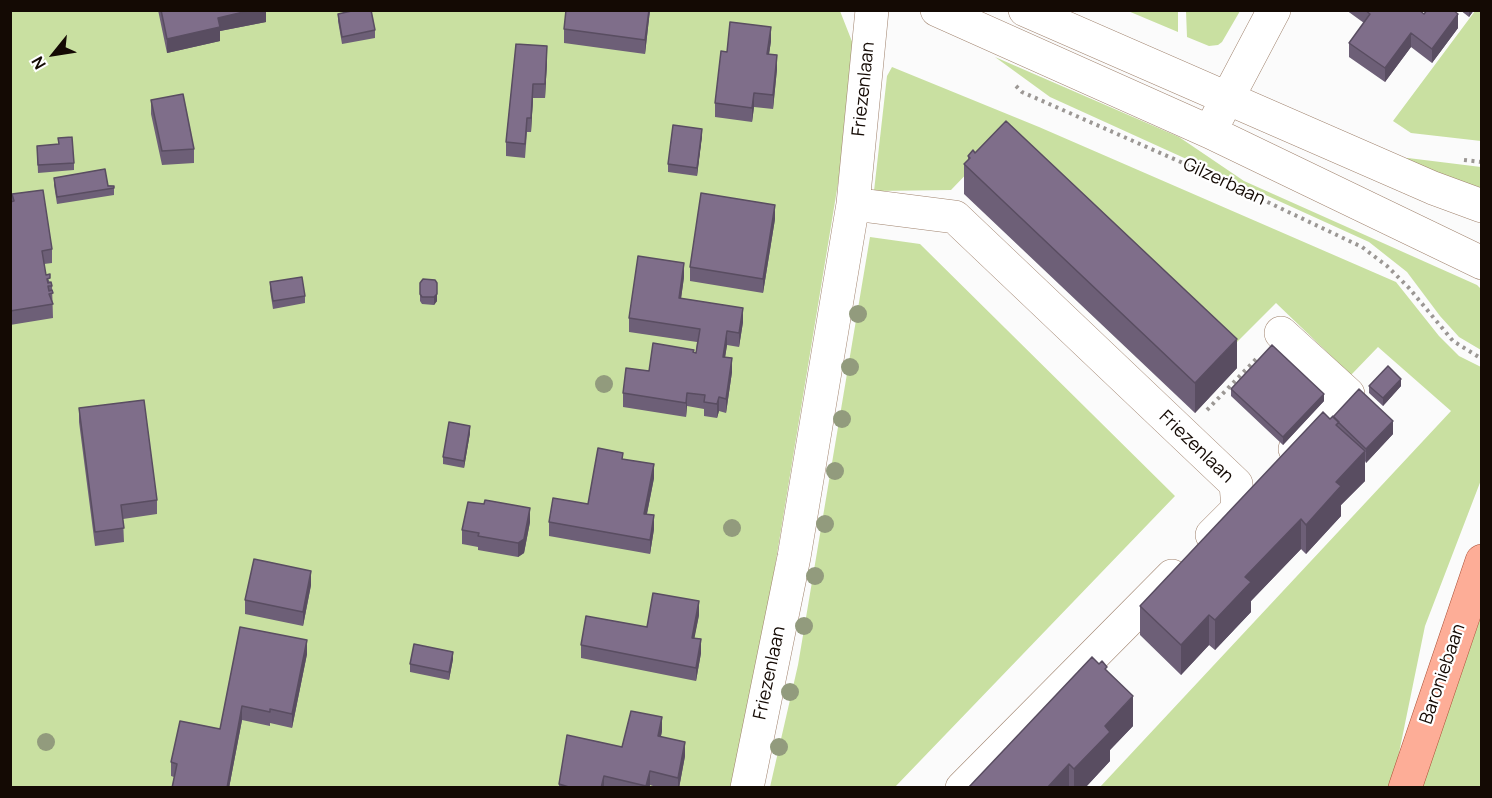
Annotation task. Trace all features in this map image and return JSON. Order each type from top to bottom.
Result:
[{"type":"main road","name":"Baroniebaan","points":[[1405,788],[1482,561]]},
{"type":"street","name":"Friezenlaan","points":[[747,788],[794,557],[853,204],[872,10]]},
{"type":"street","points":[[937,10],[1210,132],[1482,263]]},
{"type":"street","points":[[1025,10],[1433,188],[1482,206]]},
{"type":"street","points":[[1210,132],[1274,10]]},
{"type":"street","name":"Friezenlaan","points":[[853,204],[955,217],[1236,484],[1238,509],[962,788]]},
{"type":"street","points":[[1237,495],[1252,494],[1348,394],[1281,333]]},
{"type":"path","name":"Gilzerbaan","points":[[1014,84],[1022,92],[1217,178],[1362,247],[1387,266],[1409,288],[1453,341],[1482,359]]},
{"type":"path","points":[[1184,434],[1281,333]]},
{"type":"green space","points":[[1186,10],[1240,11],[1222,42],[1209,46],[1187,37]]},
{"type":"green space","points":[[10,11],[840,11],[853,44],[845,141],[765,627],[732,787],[11,787]]},
{"type":"green space","points":[[1128,11],[1178,11],[1178,32]]},
{"type":"green space","points":[[1475,11],[1481,11],[1481,141],[1411,133],[1393,121]]},
{"type":"green space","points":[[995,57],[1179,137],[1244,181],[1477,285],[1481,289],[1481,350],[1459,337],[1407,272],[1369,242],[1050,97]]},
{"type":"green space","points":[[892,67],[1039,127],[1396,282],[1439,336],[1459,356],[1481,367],[1481,480],[1425,626],[1392,787],[1100,787],[1451,411],[1378,347],[1351,375],[1276,303],[1231,348],[1002,137],[951,190],[874,191],[887,76]]},
{"type":"green space","points":[[1406,159],[1481,167],[1481,198]]},
{"type":"green space","points":[[870,237],[920,244],[1175,496],[895,787],[770,787],[798,665]]},
{"type":"green space","points":[[1481,616],[1481,787],[1422,787]]},
{"type":"building","points":[[161,10],[252,10],[218,18],[220,27],[167,39]]},
{"type":"building","points":[[356,10],[371,10],[375,30],[342,37],[338,14]]},
{"type":"building","points":[[566,10],[649,10],[645,40],[564,29]]},
{"type":"building","points":[[1365,10],[1419,10],[1424,14],[1427,10],[1453,10],[1458,14],[1432,49],[1411,33],[1385,68],[1349,43],[1370,14]]},
{"type":"building","points":[[730,22],[771,27],[767,54],[777,55],[773,95],[754,93],[752,108],[715,103],[721,51],[727,52]]},
{"type":"building","points":[[516,44],[547,46],[545,84],[533,84],[531,118],[527,118],[525,144],[506,142]]},
{"type":"building","points":[[183,94],[194,149],[162,151],[151,100]]},
{"type":"building","points":[[1006,121],[1237,339],[1195,383],[964,164],[970,158],[968,156],[973,150],[975,153]]},
{"type":"building","points":[[673,125],[702,129],[697,168],[668,164]]},
{"type":"building","points":[[72,137],[74,163],[38,165],[37,146],[59,144],[58,138]]},
{"type":"building","points":[[105,169],[108,186],[114,186],[114,188],[57,197],[54,178]]},
{"type":"building","points":[[43,190],[52,249],[42,251],[46,275],[50,274],[50,278],[47,279],[52,286],[48,286],[49,291],[52,290],[53,293],[49,294],[53,304],[10,311],[10,202],[14,201],[12,194]]},
{"type":"building","points":[[701,193],[775,205],[763,279],[690,267]]},
{"type":"building","points":[[638,256],[684,263],[679,298],[743,308],[739,333],[727,331],[723,357],[732,358],[726,399],[719,397],[717,404],[704,402],[705,395],[687,393],[686,403],[623,393],[626,368],[649,371],[653,343],[694,350],[693,352],[696,353],[700,329],[629,318]]},
{"type":"building","points":[[302,277],[305,296],[273,301],[270,282]]},
{"type":"building","points":[[423,279],[435,280],[437,283],[437,294],[434,297],[422,297],[420,294],[420,283]]},
{"type":"building","points":[[1272,345],[1324,394],[1283,437],[1231,389]]},
{"type":"building","points":[[1388,366],[1401,379],[1383,398],[1369,386]]},
{"type":"building","points":[[1359,389],[1393,421],[1366,449],[1333,417]]},
{"type":"building","points":[[144,400],[157,500],[121,505],[124,528],[95,532],[79,408]]},
{"type":"building","points":[[1323,412],[1330,419],[1333,416],[1339,422],[1336,425],[1365,451],[1336,482],[1341,486],[1306,525],[1301,519],[1245,577],[1251,582],[1215,620],[1209,615],[1181,645],[1140,606]]},
{"type":"building","points":[[449,422],[470,426],[464,461],[443,457]]},
{"type":"building","points":[[598,448],[623,453],[622,459],[654,464],[644,514],[654,515],[650,540],[549,522],[553,498],[588,504]]},
{"type":"building","points":[[485,500],[530,508],[524,539],[518,543],[478,536],[479,533],[462,530],[468,502],[484,504]]},
{"type":"building","points":[[254,559],[311,571],[303,612],[245,600]]},
{"type":"building","points":[[653,593],[699,601],[692,638],[701,639],[696,668],[581,645],[586,616],[647,627]]},
{"type":"building","points":[[240,627],[307,640],[292,714],[242,706],[227,788],[172,788],[177,764],[171,762],[180,721],[220,729]]},
{"type":"building","points":[[414,644],[453,652],[449,672],[410,664]]},
{"type":"building","points":[[1092,657],[1099,664],[1102,661],[1107,667],[1105,669],[1133,696],[1105,726],[1110,732],[1074,769],[1069,764],[1047,788],[968,788]]},
{"type":"building","points":[[631,711],[662,717],[658,736],[685,742],[678,778],[650,771],[646,786],[604,776],[601,788],[572,788],[559,784],[567,735],[622,747]]}]
